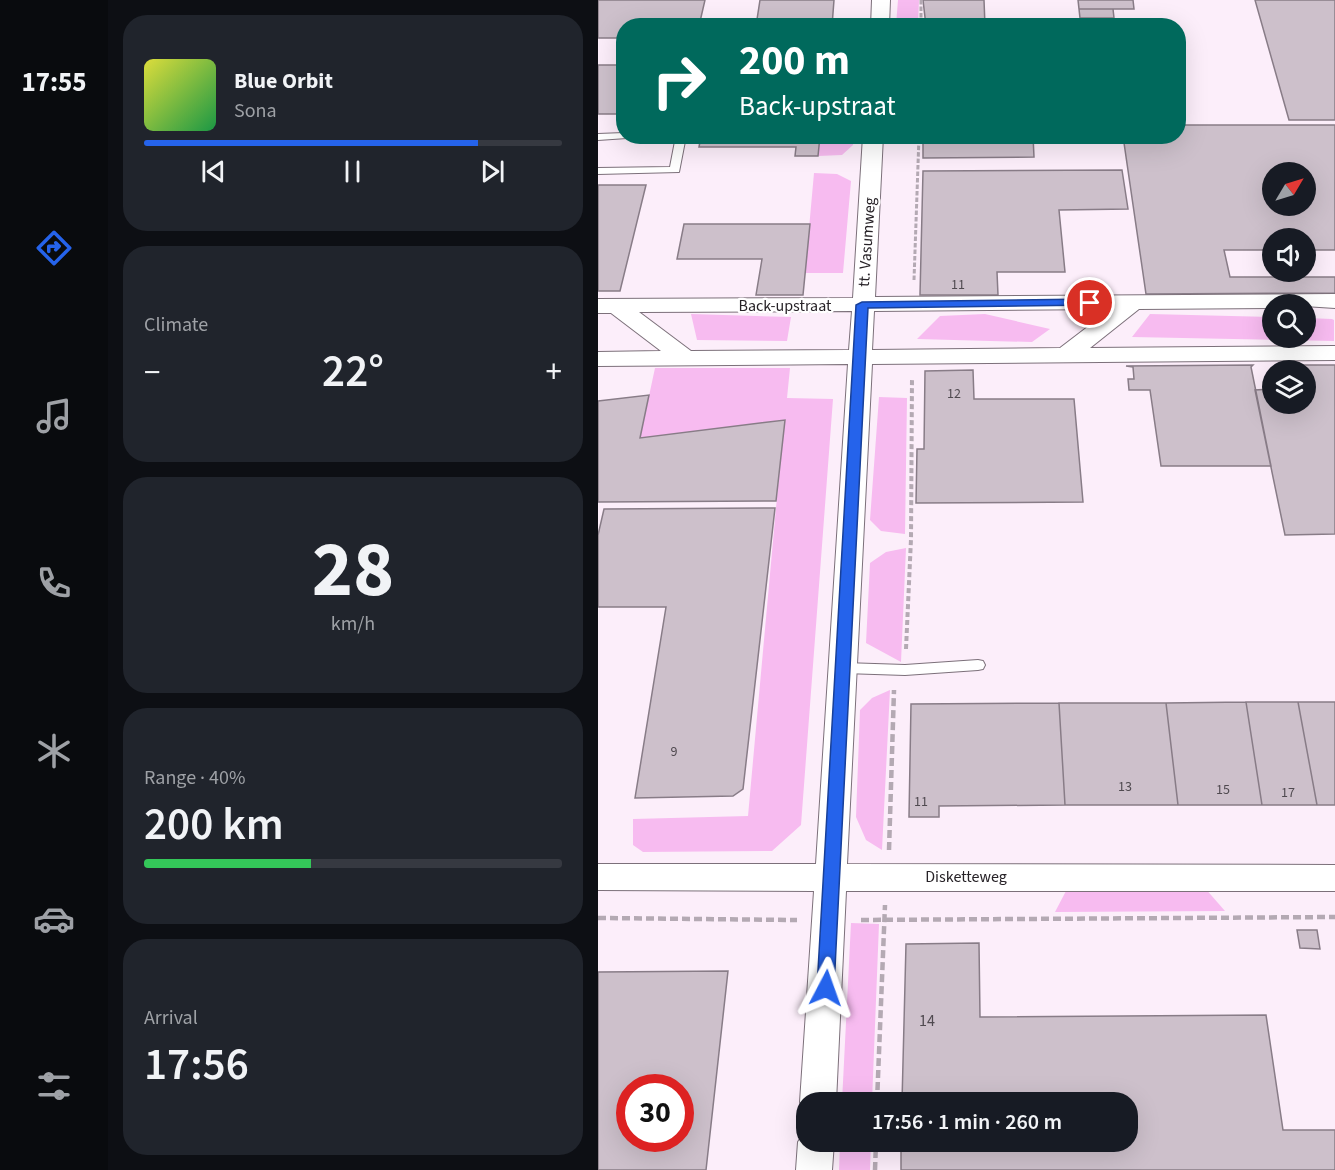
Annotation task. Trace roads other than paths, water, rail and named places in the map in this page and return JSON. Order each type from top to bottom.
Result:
[{"type":"street","points":[[880,18],[881,0]]},
{"type":"street","name":"tt. Vasumweg","points":[[819,1092],[833,876],[872,144]]},
{"type":"street","name":"Back-upstraat","points":[[607,306],[1334,301]]},
{"type":"street","points":[[1066,355],[1134,302]]},
{"type":"street","name":"Back-upstraat","points":[[607,306],[685,358]]},
{"type":"street","points":[[598,359],[1334,353]]},
{"type":"street","name":"Disketteweg","points":[[598,877],[1334,878]]},
{"type":"street","points":[[814,1170],[815,1152]]},
{"type":"lane","points":[[598,136],[616,136]]},
{"type":"lane","points":[[598,171],[675,170],[680,144]]},
{"type":"lane","points":[[844,668],[905,670],[978,665]]}]
